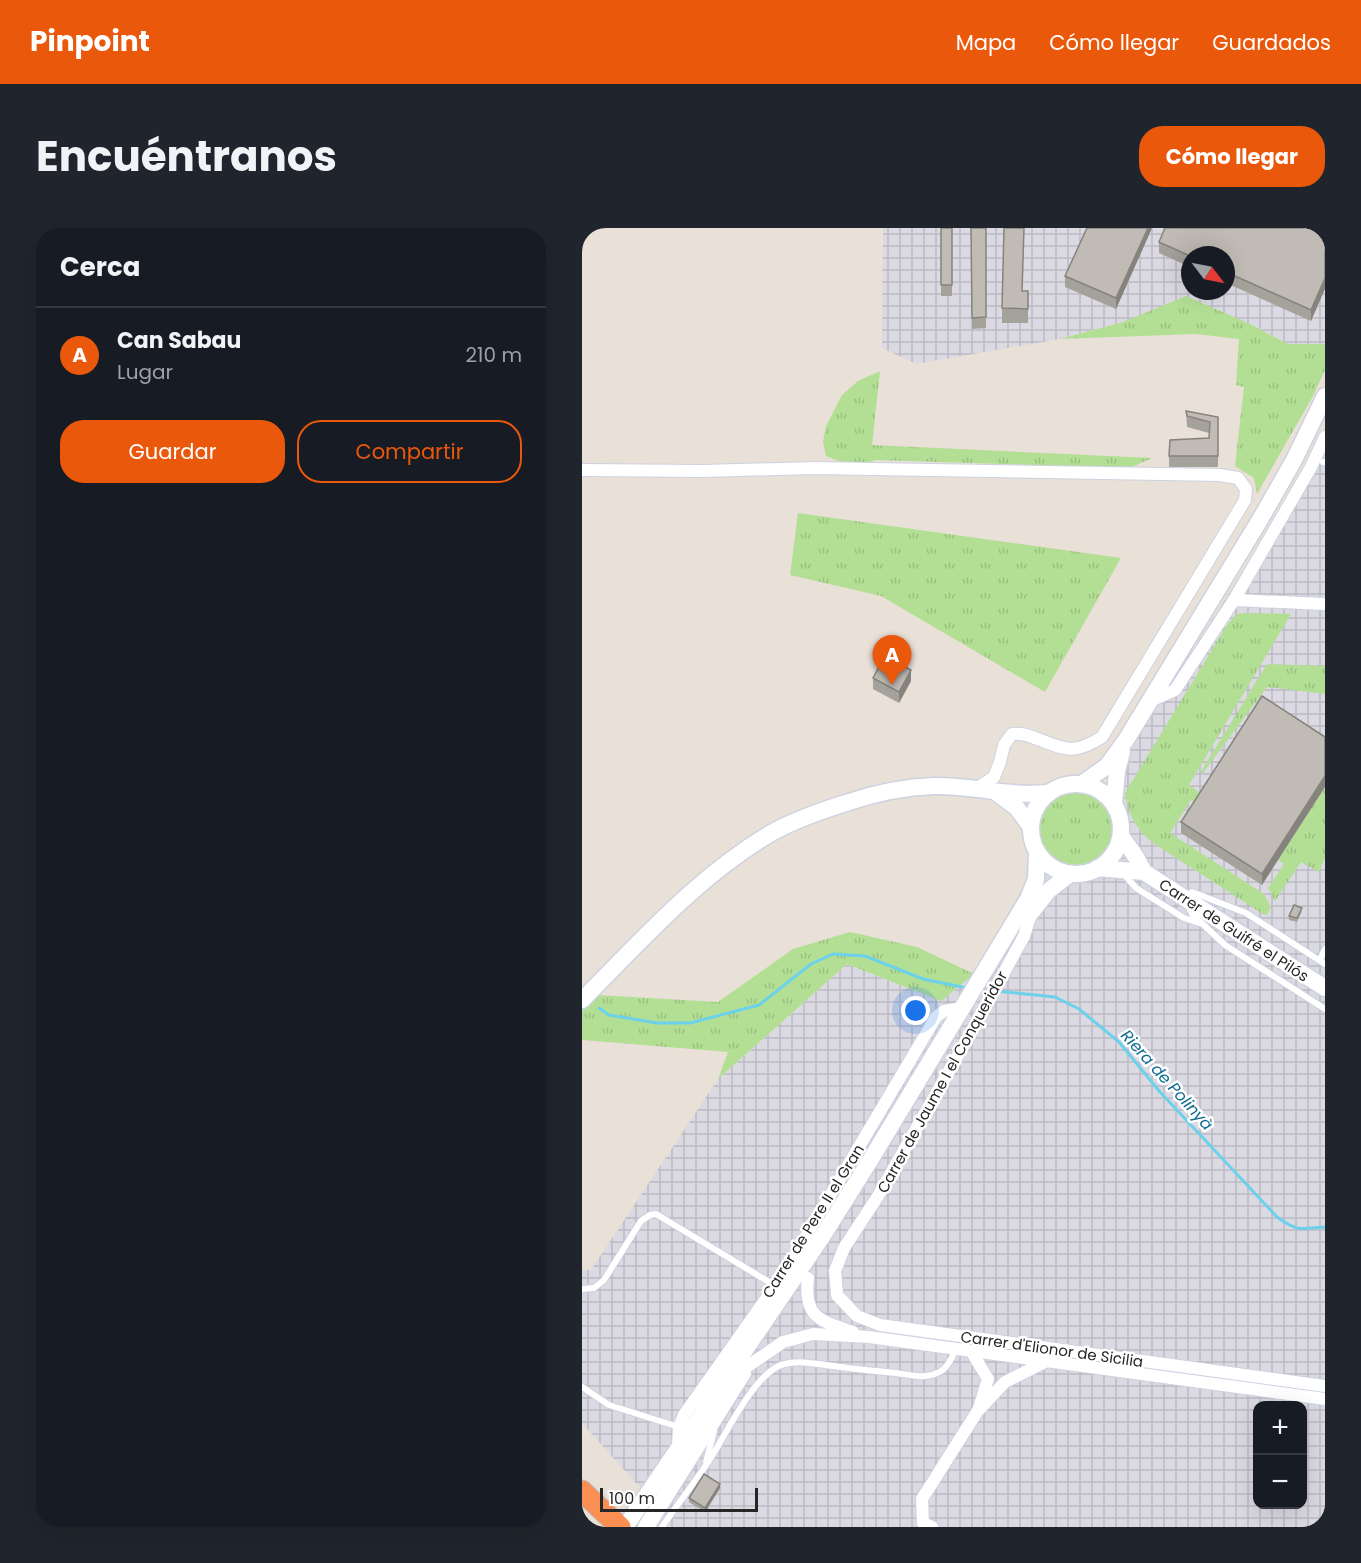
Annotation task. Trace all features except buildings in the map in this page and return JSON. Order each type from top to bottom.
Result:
[{"type":"highway","points":[[582,1474],[595,1488],[613,1519]]},
{"type":"highway","points":[[582,1491],[613,1519]]},
{"type":"main road","points":[[1083,783],[1107,766],[1126,740],[1279,488],[1325,396]]},
{"type":"main road","points":[[1114,804],[1117,771],[1126,740]]},
{"type":"main road","points":[[582,1000],[686,896],[744,850],[805,817],[834,806],[887,792],[934,786],[1022,795],[1047,793],[1066,784],[1083,783],[1105,794],[1114,804],[1121,823],[1121,836],[1112,856],[1097,868],[1083,874],[1070,874],[1051,867],[1044,861],[1037,853],[1030,826],[1033,816],[1047,793]]},
{"type":"main road","points":[[1003,793],[1030,826]]},
{"type":"main road","name":"Carrer de Guifré el Pilós","points":[[1121,836],[1144,872],[1325,988]]},
{"type":"main road","points":[[983,980],[1034,888],[1037,853]]},
{"type":"main road","name":"Carrer de Guifré el Pilós","points":[[1097,868],[1144,872]]},
{"type":"main road","points":[[613,1519],[678,1448],[822,1237],[983,980],[1051,887],[1070,874]]},
{"type":"main road","points":[[646,1527],[719,1409],[839,1232],[885,1157],[968,1003]]},
{"type":"street","points":[[1150,701],[1175,690],[1234,600],[1311,467],[1325,437]]},
{"type":"street","points":[[582,470],[704,471],[815,468],[1209,475],[1238,478],[1246,489],[1245,500],[1102,737],[1079,749],[1065,749],[1021,733],[1012,734],[1004,745],[994,777],[976,789]]},
{"type":"street","points":[[1234,600],[1325,604]]},
{"type":"street","points":[[1000,762],[1003,793]]},
{"type":"street","name":"Carrer de Jaume I el Conqueridor","points":[[844,1248],[878,1196],[978,1020],[1024,936],[1032,911]]},
{"type":"street","name":"Carrer de Pere II el Gran","points":[[678,1448],[684,1415],[796,1253],[936,1017],[944,1011],[968,1003]]},
{"type":"street","name":"Carrer d'Elionor de Sicilia","points":[[844,1248],[835,1271],[837,1295],[857,1316],[880,1325],[1325,1386]]},
{"type":"street","name":"Carrer d'Elionor de Sicilia","points":[[808,1278],[808,1304],[814,1314],[823,1322],[868,1337]]},
{"type":"street","name":"Carrer d'Elionor de Sicilia","points":[[748,1366],[783,1342],[813,1334],[868,1337],[1325,1399]]},
{"type":"street","points":[[971,1351],[988,1379],[977,1412]]},
{"type":"street","points":[[932,1527],[923,1523],[922,1499],[977,1412],[1005,1382],[1047,1361]]},
{"type":"lane","points":[[1121,871],[1136,888],[1184,918],[1201,923]]},
{"type":"lane","points":[[1325,949],[1322,962],[1246,913],[1192,892],[1185,898],[1192,914],[1225,945],[1325,1009]]},
{"type":"lane","points":[[582,1289],[594,1288],[604,1280],[641,1221],[656,1214],[775,1286]]},
{"type":"lane","points":[[662,1527],[704,1468],[758,1384],[769,1372],[780,1365],[808,1361],[831,1366],[923,1376],[939,1373],[953,1357],[955,1348]]},
{"type":"lane","points":[[582,1387],[609,1406],[680,1427]]},
{"type":"lane","points":[[704,1468],[719,1409]]},
{"type":"shaded area","points":[[883,228],[1325,228],[1325,344],[1288,344],[1250,324],[1123,322],[1060,339],[916,364],[882,348]]},
{"type":"shaded area","points":[[1325,427],[1325,1527],[671,1527],[654,1497],[636,1483],[582,1423],[582,1270],[591,1270],[718,1079],[847,964],[941,1001],[974,974],[1025,884],[1098,797],[1280,514]]},
{"type":"green space","points":[[1181,298],[1181,300],[1195,300],[1250,324],[1288,344],[1325,344],[1325,370],[1313,396],[1257,494],[1254,478],[1235,466],[1244,387],[1236,385],[1239,339],[1196,334],[1060,339],[1123,322]]},
{"type":"green space","points":[[880,371],[872,445],[1152,458],[1130,468],[876,460],[851,464],[826,456],[823,442],[826,426],[842,395],[858,381]]},
{"type":"green space","points":[[798,513],[1121,558],[1045,692],[881,596],[790,575]]},
{"type":"green space","points":[[1237,614],[1291,614],[1189,785],[1205,796],[1199,805],[1191,800],[1170,833],[1264,894],[1271,907],[1267,915],[1153,843],[1134,821],[1125,793],[1227,625]]},
{"type":"green space","points":[[1267,664],[1325,666],[1325,694],[1267,687],[1203,773],[1200,773]]},
{"type":"green space","points":[[1076,784],[1093,787],[1108,797],[1118,812],[1121,829],[1118,846],[1108,861],[1093,871],[1076,874],[1059,871],[1044,861],[1034,846],[1031,829],[1034,812],[1044,797],[1059,787]]},
{"type":"green space","points":[[1325,787],[1325,857],[1319,872],[1301,862],[1275,901],[1268,888],[1284,864],[1278,860]]},
{"type":"green space","points":[[850,932],[917,947],[974,974],[941,1001],[847,964],[718,1079],[728,1052],[582,1040],[582,1011],[597,995],[718,1002],[793,949]]},
{"type":"waterway","name":"Riera de Polinyà","points":[[599,1008],[609,1015],[657,1023],[690,1023],[759,1005],[811,964],[833,954],[865,956],[923,979],[967,988]]},
{"type":"waterway","name":"Riera de Polinyà","points":[[997,991],[1055,997],[1079,1009],[1119,1042],[1160,1092],[1277,1217],[1300,1228],[1325,1227]]},
{"type":"place","name":"Can Sabau","points":[[892,685]]}]
